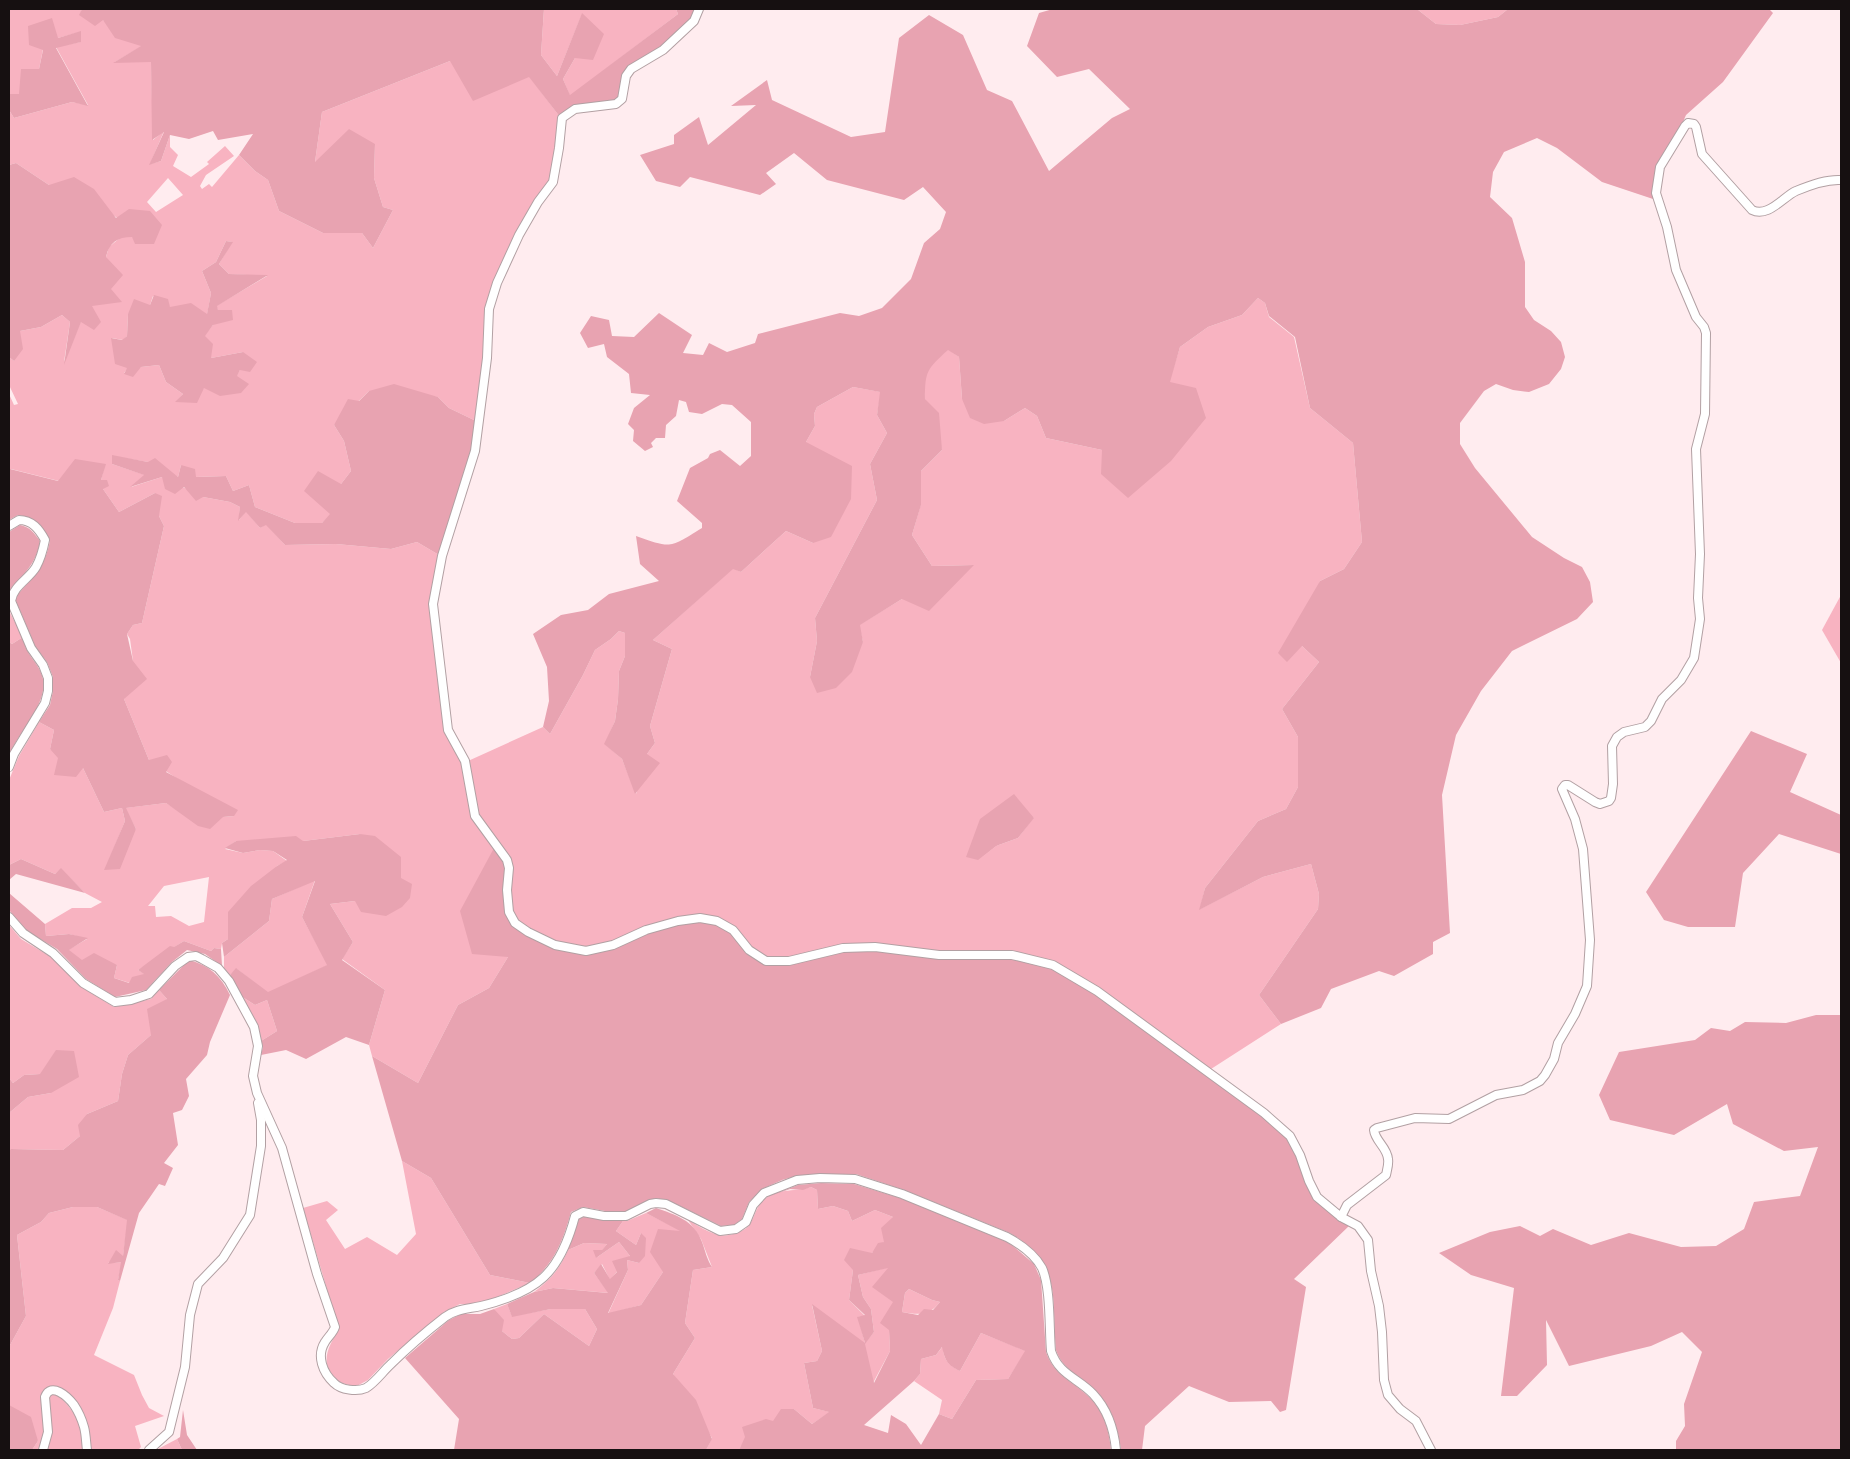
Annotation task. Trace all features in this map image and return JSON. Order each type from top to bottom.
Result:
[{"type":"street","points":[[699,9],[694,21],[663,50],[631,69],[626,76],[622,99],[616,104],[575,109],[562,118],[553,182],[538,202],[519,235],[489,309],[487,358],[475,451],[442,556],[433,604],[448,730],[465,761],[475,816],[507,860],[509,868],[507,890],[509,912],[515,923],[528,932],[555,945],[586,951],[613,945],[646,930],[678,921],[700,918],[717,921],[733,930],[749,950],[766,961],[789,961],[844,948],[874,946],[939,955],[1012,955],[1052,965],[1096,991],[1264,1113],[1290,1136],[1317,1196],[1341,1217],[1358,1226],[1368,1240],[1371,1271],[1379,1306],[1384,1380],[1388,1395],[1400,1409],[1416,1421],[1431,1450]]},
{"type":"street","points":[[1341,1217],[1347,1205],[1386,1175],[1389,1160],[1386,1151],[1374,1135],[1374,1130],[1415,1118],[1449,1119],[1496,1095],[1523,1090],[1540,1081],[1545,1076],[1554,1059],[1558,1043],[1575,1014],[1587,986],[1590,940],[1583,849],[1575,819],[1562,789],[1565,785],[1568,785],[1594,802],[1600,804],[1609,801],[1613,784],[1612,746],[1624,732],[1645,727],[1662,699],[1681,680],[1694,658],[1700,619],[1698,598],[1700,554],[1695,457],[1705,414],[1706,333],[1696,317],[1676,270],[1667,227],[1656,199],[1660,167],[1684,126],[1690,123],[1696,127],[1702,154],[1755,212],[1766,211],[1795,191],[1826,180],[1841,180]]},
{"type":"street","points":[[9,526],[18,520],[28,521],[34,524],[45,540],[43,552],[36,568],[12,594],[11,601],[31,648],[43,665],[48,678],[48,691],[45,703],[14,754],[9,767]]},
{"type":"street","points":[[9,917],[23,933],[54,953],[83,983],[115,1002],[132,1000],[149,994],[175,966],[188,957],[196,956],[218,968],[229,981],[254,1027],[258,1046],[253,1076],[261,1120],[261,1146],[250,1214],[224,1258],[198,1284],[190,1315],[185,1367],[168,1432],[150,1450]]},
{"type":"street","points":[[256,1092],[282,1148],[317,1274],[335,1327],[321,1350],[321,1358],[326,1374],[338,1386],[359,1390],[365,1388],[446,1316],[460,1309],[510,1298],[531,1288],[547,1276],[557,1262],[575,1216],[579,1213],[626,1216],[656,1202],[666,1204],[720,1230],[736,1229],[746,1222],[753,1205],[764,1193],[797,1180],[820,1178],[855,1179],[902,1194],[1007,1237],[1016,1242],[1038,1261],[1046,1278],[1053,1358],[1059,1367],[1093,1394],[1100,1404],[1114,1430],[1116,1450]]},
{"type":"street","points":[[43,1450],[48,1432],[45,1397],[50,1389],[56,1389],[74,1405],[84,1428],[86,1450]]},
{"type":"shaded area","points":[[9,9],[82,9],[80,15],[103,20],[142,46],[115,62],[151,62],[153,140],[164,131],[150,164],[161,161],[170,135],[170,147],[178,155],[173,166],[191,177],[209,164],[207,162],[225,146],[234,156],[206,175],[200,186],[202,189],[209,184],[212,187],[239,155],[255,171],[268,180],[279,211],[323,233],[362,233],[373,248],[393,210],[383,207],[374,178],[375,144],[315,162],[322,112],[450,61],[529,76],[560,117],[550,181],[495,282],[476,421],[449,408],[438,397],[369,391],[334,425],[344,441],[351,471],[341,484],[331,515],[322,523],[295,523],[255,507],[249,485],[233,491],[226,476],[195,477],[181,465],[178,477],[148,462],[112,456],[112,464],[145,475],[131,487],[162,477],[203,497],[230,502],[240,507],[239,520],[246,511],[260,528],[266,524],[285,545],[336,544],[391,549],[417,542],[439,555],[433,584],[445,730],[462,763],[472,817],[494,848],[508,957],[489,988],[458,1005],[418,1083],[372,1056],[369,1045],[385,990],[342,959],[353,942],[330,904],[355,901],[401,878],[360,834],[303,841],[236,841],[225,849],[243,853],[260,850],[273,851],[287,861],[277,866],[228,939],[222,943],[221,949],[214,948],[211,951],[184,941],[138,970],[145,974],[130,983],[114,978],[117,965],[82,961],[68,950],[87,939],[69,934],[46,936],[45,924],[72,908],[91,908],[102,902],[85,893],[61,869],[55,874],[21,859],[9,865],[9,780],[19,756],[39,722],[54,730],[50,749],[83,768],[104,812],[122,808],[125,821],[105,870],[136,829],[125,808],[166,803],[179,811],[223,817],[234,816],[149,760],[124,699],[133,661],[130,639],[127,634],[133,625],[142,623],[164,526],[159,516],[155,493],[119,512],[103,489],[101,480],[105,464],[59,481],[11,469],[9,471],[9,394],[14,405],[18,404],[9,385],[9,357],[14,361],[20,331],[41,327],[62,315],[70,322],[64,362],[81,321],[91,306],[111,289],[106,257],[109,247],[121,237],[132,237],[154,244],[113,215],[49,185],[16,163],[9,165],[9,110],[14,118],[72,102],[88,105],[56,47],[80,42],[80,32],[58,38],[43,49],[39,69],[19,94],[9,94]],"holes":[[[168,178],[183,195],[156,212],[147,202]],[[226,241],[232,242],[219,264],[229,274],[267,276],[216,306],[218,310],[213,325],[204,336],[211,358],[243,352],[240,370],[236,377],[204,388],[176,402],[183,394],[166,382],[159,365],[141,367],[124,373],[128,368],[112,338],[123,340],[127,336],[128,314],[150,305],[153,296],[170,307],[207,315],[211,293],[202,271],[216,262]],[[209,877],[204,922],[189,926],[171,916],[156,917],[155,906],[148,906],[164,886]]]},
{"type":"shaded area","points":[[82,9],[544,9],[541,55],[557,76],[582,13],[604,34],[593,60],[575,58],[563,79],[570,95],[678,14],[676,9],[696,9],[691,19],[667,43],[629,67],[619,98],[615,101],[560,117],[529,77],[473,101],[450,61],[322,112],[315,162],[349,129],[375,144],[374,178],[383,207],[393,210],[373,248],[362,233],[323,233],[279,211],[268,180],[255,171],[239,155],[253,134],[218,140],[213,131],[189,139],[170,135],[161,161],[149,165],[164,132],[152,140],[151,62],[113,63],[141,46],[115,38],[103,20],[95,26],[79,15]]},
{"type":"shaded area","points":[[544,9],[676,9],[678,14],[570,96],[563,79],[575,58],[582,14],[557,76],[541,55]]},
{"type":"shaded area","points":[[1053,9],[1417,9],[1436,24],[1460,25],[1498,17],[1508,9],[1769,9],[1773,13],[1723,82],[1686,115],[1653,192],[1653,199],[1602,182],[1557,148],[1537,138],[1504,152],[1493,172],[1490,197],[1512,218],[1525,262],[1525,307],[1534,320],[1551,331],[1561,342],[1565,357],[1561,369],[1549,384],[1529,392],[1513,390],[1496,384],[1484,391],[1460,423],[1460,444],[1475,468],[1532,537],[1564,558],[1582,567],[1590,582],[1593,602],[1577,619],[1512,651],[1481,691],[1456,735],[1442,795],[1450,933],[1433,942],[1433,954],[1394,976],[1379,971],[1331,989],[1321,1008],[1281,1024],[1259,995],[1318,909],[1319,894],[1311,864],[1263,877],[1199,910],[1205,888],[1258,821],[1286,809],[1298,787],[1298,737],[1282,709],[1319,662],[1302,646],[1287,662],[1278,653],[1320,581],[1344,569],[1362,542],[1353,443],[1310,408],[1295,337],[1269,316],[1265,303],[1258,298],[1242,315],[1208,327],[1180,347],[1170,382],[1196,388],[1206,418],[1171,461],[1128,498],[1101,474],[1102,450],[1046,438],[1037,416],[1025,408],[1004,421],[984,424],[970,418],[962,399],[959,357],[948,350],[931,366],[927,376],[925,399],[939,413],[942,450],[921,471],[921,505],[912,535],[932,566],[974,565],[929,611],[902,599],[860,625],[863,642],[852,672],[836,688],[817,693],[810,677],[817,641],[815,618],[877,500],[870,464],[887,433],[877,415],[880,392],[853,387],[817,407],[814,414],[815,426],[806,442],[852,466],[851,499],[831,537],[813,543],[786,531],[741,572],[733,569],[653,640],[672,649],[650,726],[655,743],[647,754],[660,763],[635,794],[622,759],[604,744],[615,721],[619,671],[625,656],[625,633],[619,631],[595,650],[550,734],[543,727],[549,701],[547,667],[533,634],[561,615],[588,610],[609,594],[659,581],[640,564],[636,536],[657,543],[671,544],[683,540],[702,528],[702,523],[677,501],[690,468],[708,458],[710,454],[720,450],[740,466],[751,456],[751,422],[732,405],[722,404],[702,414],[689,412],[686,402],[679,400],[676,416],[666,425],[665,438],[656,438],[651,443],[653,447],[645,451],[633,441],[634,430],[628,424],[634,408],[650,395],[631,393],[629,374],[607,357],[604,344],[588,348],[580,333],[591,316],[609,320],[612,336],[634,337],[659,313],[692,335],[683,353],[703,355],[709,343],[727,352],[755,343],[758,334],[840,313],[859,316],[882,308],[911,279],[924,243],[940,229],[946,212],[923,187],[904,200],[827,180],[794,153],[766,173],[776,184],[760,195],[690,177],[680,187],[656,181],[640,155],[674,144],[674,135],[699,117],[708,145],[756,105],[731,106],[767,80],[772,100],[851,137],[885,132],[899,38],[929,15],[963,35],[987,90],[1012,101],[1049,171],[1112,118],[1130,109],[1089,69],[1057,77],[1027,46],[1039,13]]},
{"type":"shaded area","points":[[1417,9],[1508,9],[1498,17],[1460,25],[1436,24]]},
{"type":"shaded area","points":[[52,18],[58,38],[81,31],[81,42],[56,48],[88,106],[72,102],[14,118],[9,110],[9,94],[19,94],[21,69],[39,69],[43,50],[29,45],[28,26]]},
{"type":"shaded area","points":[[16,163],[49,185],[74,177],[94,189],[116,218],[129,209],[150,211],[162,225],[154,244],[135,244],[132,237],[122,238],[114,242],[109,248],[106,257],[123,275],[111,289],[122,302],[92,306],[101,322],[94,330],[81,322],[64,365],[70,322],[62,315],[41,327],[20,331],[23,349],[14,361],[9,357],[9,165]]},
{"type":"shaded area","points":[[226,241],[233,242],[219,264],[229,274],[268,275],[217,306],[218,310],[232,310],[233,320],[213,325],[205,336],[213,344],[211,358],[243,352],[257,362],[250,372],[240,370],[237,376],[249,384],[241,393],[220,396],[204,388],[197,403],[175,402],[183,394],[166,382],[159,365],[141,367],[133,377],[124,374],[127,368],[115,364],[111,338],[122,340],[127,336],[128,314],[134,299],[150,305],[154,295],[168,299],[170,307],[191,303],[207,314],[211,293],[202,271],[216,262]]},
{"type":"shaded area","points":[[1258,298],[1265,303],[1269,317],[1294,337],[1310,408],[1353,443],[1362,542],[1344,569],[1320,581],[1302,646],[1319,662],[1282,709],[1298,737],[1298,787],[1286,809],[1258,821],[1205,888],[1200,909],[1263,877],[1311,864],[1319,894],[1318,909],[1259,995],[1281,1024],[1211,1069],[1120,1005],[789,958],[767,958],[612,942],[586,948],[556,942],[530,930],[517,921],[512,911],[510,889],[512,868],[478,815],[468,761],[543,727],[550,734],[595,650],[619,631],[625,633],[625,656],[619,671],[615,721],[605,744],[622,759],[636,794],[647,754],[655,743],[650,726],[672,649],[653,640],[733,568],[741,572],[786,531],[813,543],[806,442],[815,426],[814,414],[817,407],[853,387],[881,392],[877,415],[887,433],[870,464],[877,500],[815,618],[817,641],[810,677],[863,642],[859,625],[902,599],[973,565],[932,566],[912,535],[921,504],[921,471],[942,450],[927,408],[924,386],[926,375],[930,366],[948,349],[959,357],[962,399],[1004,421],[1025,408],[1037,416],[1046,438],[1102,450],[1169,382],[1180,347],[1208,327],[1242,315]],"holes":[[[1034,817],[1018,838],[996,846]]]},
{"type":"shaded area","points":[[394,384],[438,397],[449,408],[476,421],[472,450],[439,555],[417,542],[391,549],[336,544],[285,545],[266,525],[260,528],[246,512],[238,521],[240,507],[230,502],[203,497],[196,501],[184,487],[175,494],[165,489],[162,477],[130,487],[144,475],[112,464],[112,455],[148,462],[155,458],[178,477],[181,465],[195,469],[196,477],[226,476],[233,491],[249,485],[255,507],[295,523],[322,523],[330,514],[304,491],[318,471],[341,484],[351,471],[344,441],[334,425],[348,399],[359,401],[369,391]]},
{"type":"shaded area","points":[[75,459],[106,464],[101,480],[107,480],[109,486],[103,489],[119,512],[155,493],[162,496],[159,516],[164,526],[142,623],[133,625],[127,634],[133,661],[147,679],[124,699],[149,760],[167,755],[172,762],[166,772],[238,810],[234,816],[223,817],[210,829],[198,826],[166,803],[126,808],[136,829],[120,869],[104,870],[125,821],[122,808],[104,812],[83,768],[76,777],[54,775],[58,758],[50,749],[54,730],[39,722],[50,705],[53,677],[47,662],[35,646],[16,601],[16,596],[42,564],[50,540],[41,526],[34,520],[18,515],[9,520],[9,471],[10,469],[58,481]]},
{"type":"shaded area","points":[[20,525],[34,533],[40,541],[33,562],[9,591],[9,532]]},
{"type":"shaded area","points":[[1841,595],[1841,663],[1822,630]]},
{"type":"shaded area","points":[[9,611],[23,637],[12,644],[9,642]]},
{"type":"shaded area","points":[[23,637],[27,650],[42,675],[43,689],[37,708],[9,755],[9,642],[12,644]]},
{"type":"shaded area","points":[[1751,731],[1807,754],[1790,792],[1841,815],[1841,854],[1779,834],[1743,873],[1735,927],[1688,927],[1664,920],[1646,892]]},
{"type":"shaded area","points":[[1014,794],[1034,818],[1018,838],[996,846],[978,860],[966,857],[980,819]]},
{"type":"shaded area","points":[[360,834],[375,836],[401,857],[401,878],[412,884],[410,898],[402,907],[386,916],[361,912],[355,901],[330,904],[353,942],[342,960],[385,990],[369,1045],[346,1037],[306,1059],[286,1050],[261,1055],[263,1047],[261,1041],[277,1031],[267,1000],[255,1005],[241,996],[230,975],[236,968],[268,992],[327,965],[302,917],[315,881],[272,899],[269,921],[224,957],[222,943],[228,939],[228,912],[251,886],[287,860],[273,851],[260,850],[243,853],[225,848],[236,841],[296,836],[303,841]]},
{"type":"shaded area","points":[[494,848],[504,861],[506,868],[512,925],[586,954],[679,924],[700,921],[717,924],[731,932],[766,964],[844,951],[874,949],[1011,958],[1051,968],[1095,993],[1263,1115],[1288,1139],[1298,1157],[1307,1184],[1350,1225],[1294,1279],[1306,1287],[1286,1410],[1280,1412],[1271,1401],[1229,1402],[1189,1386],[1145,1426],[1142,1450],[1121,1450],[1116,1426],[1102,1397],[1063,1363],[1056,1350],[1051,1283],[1047,1270],[1039,1257],[1027,1245],[1010,1233],[904,1190],[856,1174],[819,1174],[796,1176],[782,1180],[762,1189],[749,1202],[742,1219],[734,1225],[721,1226],[676,1204],[656,1198],[626,1212],[583,1207],[571,1212],[565,1233],[551,1260],[530,1283],[490,1275],[431,1178],[402,1161],[372,1056],[418,1083],[458,1005],[489,988],[508,957],[472,954],[460,911]]},
{"type":"shaded area","points":[[21,859],[55,874],[61,868],[85,893],[16,874],[9,880],[9,865]]},
{"type":"shaded area","points":[[315,880],[302,917],[328,965],[268,993],[237,969],[230,975],[224,968],[224,957],[269,921],[272,899]]},
{"type":"shaded area","points":[[9,893],[45,924],[46,936],[69,934],[88,938],[69,950],[82,960],[94,953],[117,965],[114,978],[129,983],[132,977],[144,974],[138,970],[170,946],[174,947],[184,941],[211,951],[214,948],[221,949],[222,966],[205,954],[187,950],[172,962],[146,990],[115,997],[86,979],[57,949],[27,931],[9,910]]},
{"type":"shaded area","points":[[9,925],[21,939],[51,957],[81,987],[114,1007],[151,999],[159,990],[167,999],[151,1035],[128,1055],[122,1074],[118,1101],[87,1114],[80,1136],[63,1150],[9,1150],[9,1113],[28,1097],[51,1093],[40,1074],[24,1075],[13,1083],[9,1078]]},
{"type":"shaded area","points":[[189,960],[203,965],[214,972],[223,982],[230,995],[210,1042],[207,1055],[186,1079],[189,1096],[182,1110],[173,1113],[178,1145],[164,1163],[173,1168],[165,1186],[159,1184],[139,1213],[120,1281],[118,1280],[121,1262],[108,1264],[116,1250],[123,1256],[127,1220],[97,1207],[73,1207],[49,1213],[41,1222],[17,1235],[26,1316],[9,1347],[9,1150],[63,1150],[80,1136],[78,1125],[87,1114],[118,1101],[122,1074],[128,1055],[151,1035],[147,1009],[167,999],[159,990]]},
{"type":"shaded area","points":[[241,996],[255,1005],[267,1000],[277,1031],[261,1041],[258,1025]]},
{"type":"shaded area","points":[[1816,1015],[1841,1015],[1841,1450],[1676,1450],[1676,1441],[1685,1426],[1684,1404],[1702,1352],[1682,1332],[1651,1346],[1569,1366],[1546,1320],[1547,1365],[1517,1396],[1501,1396],[1514,1288],[1471,1275],[1439,1253],[1490,1232],[1520,1226],[1540,1236],[1553,1229],[1591,1245],[1629,1233],[1681,1247],[1716,1246],[1744,1229],[1754,1202],[1800,1196],[1818,1147],[1784,1151],[1733,1124],[1727,1104],[1674,1135],[1610,1120],[1599,1095],[1619,1052],[1695,1040],[1711,1028],[1730,1031],[1745,1022],[1786,1023]]},
{"type":"shaded area","points":[[56,1050],[74,1051],[79,1077],[51,1093],[28,1097],[9,1113],[9,1078],[13,1083],[24,1075],[40,1074]]},
{"type":"shaded area","points":[[402,1161],[431,1178],[490,1275],[530,1283],[478,1305],[460,1304],[444,1312],[388,1359],[368,1380],[355,1387],[340,1382],[329,1370],[327,1363],[328,1350],[339,1330],[303,1208],[327,1201],[338,1210],[326,1220],[345,1249],[367,1237],[397,1255],[416,1234]]},
{"type":"shaded area","points":[[821,1183],[854,1184],[900,1198],[1013,1246],[1034,1264],[1041,1280],[1046,1352],[1059,1373],[1083,1391],[1098,1408],[1107,1428],[1111,1450],[739,1450],[745,1437],[742,1427],[766,1419],[773,1421],[781,1409],[794,1409],[812,1424],[829,1412],[813,1408],[804,1363],[817,1361],[822,1351],[812,1304],[865,1343],[857,1317],[865,1315],[849,1300],[853,1270],[844,1260],[850,1248],[872,1253],[878,1243],[884,1242],[881,1228],[893,1217],[875,1210],[852,1221],[848,1211],[833,1206],[818,1209],[817,1190],[811,1187],[803,1190],[790,1189],[767,1197],[798,1185]],"holes":[[[888,1268],[872,1287],[893,1302],[880,1323],[889,1330],[890,1351],[874,1383],[865,1344],[874,1332],[871,1309],[863,1297],[858,1275]],[[909,1289],[932,1300],[940,1302],[933,1310],[924,1309],[918,1315],[902,1312],[905,1293]],[[981,1333],[1025,1351],[1008,1379],[976,1380],[952,1419],[939,1414],[921,1445],[906,1424],[891,1415],[888,1433],[864,1425],[914,1381],[920,1374],[921,1359],[936,1355],[942,1347],[947,1362],[960,1371]]]},
{"type":"shaded area","points":[[811,1187],[817,1190],[818,1209],[833,1206],[848,1211],[852,1221],[875,1210],[893,1217],[884,1242],[853,1270],[849,1300],[865,1316],[858,1317],[865,1343],[874,1332],[871,1309],[863,1297],[858,1275],[889,1267],[894,1302],[889,1329],[890,1351],[873,1383],[812,1305],[822,1351],[817,1361],[804,1363],[813,1408],[830,1412],[812,1424],[794,1409],[746,1437],[739,1450],[706,1450],[712,1438],[673,1374],[695,1338],[685,1323],[693,1270],[712,1267],[701,1239],[688,1220],[715,1234],[732,1235],[748,1227],[761,1203],[766,1198],[782,1191]]},
{"type":"shaded area","points":[[73,1207],[97,1207],[128,1220],[123,1256],[108,1263],[122,1262],[118,1280],[120,1281],[113,1308],[94,1355],[134,1375],[149,1408],[164,1416],[135,1426],[141,1447],[138,1450],[89,1450],[76,1403],[56,1387],[50,1386],[44,1390],[42,1397],[45,1432],[40,1450],[32,1450],[38,1441],[9,1405],[9,1347],[26,1316],[17,1235],[41,1222],[49,1213]]},
{"type":"shaded area","points":[[656,1208],[684,1219],[694,1228],[699,1235],[712,1267],[693,1270],[685,1323],[695,1338],[673,1374],[696,1400],[712,1439],[706,1450],[454,1450],[459,1419],[405,1358],[449,1320],[461,1314],[480,1314],[494,1309],[504,1320],[502,1331],[512,1339],[519,1338],[544,1314],[589,1346],[597,1329],[585,1309],[551,1309],[512,1317],[507,1304],[534,1292],[553,1288],[608,1293],[594,1273],[601,1264],[610,1279],[617,1272],[612,1261],[630,1256],[619,1242],[596,1258],[593,1250],[602,1250],[607,1244],[584,1243],[568,1250],[579,1219],[584,1217],[623,1221],[616,1231],[636,1245],[641,1233],[646,1238],[645,1256],[639,1263],[627,1260],[628,1270],[608,1313],[641,1305],[663,1272],[650,1252],[658,1229],[680,1231],[646,1213]]},
{"type":"shaded area","points":[[646,1213],[682,1231],[663,1272],[641,1305],[608,1314],[628,1270],[627,1260],[639,1263],[641,1233],[636,1245],[616,1231],[623,1221]]},
{"type":"shaded area","points":[[619,1242],[630,1256],[610,1280],[602,1264],[594,1273],[609,1293],[553,1288],[534,1292],[554,1274],[568,1250],[584,1243],[607,1244],[596,1258]]},
{"type":"shaded area","points":[[909,1289],[940,1302],[928,1312],[914,1314],[902,1312],[905,1293]]},
{"type":"shaded area","points":[[507,1304],[512,1316],[551,1309],[585,1309],[597,1329],[589,1346],[544,1314],[519,1338],[512,1339],[502,1331],[494,1309]]},
{"type":"shaded area","points":[[981,1333],[1026,1351],[1008,1379],[976,1380],[952,1419],[939,1414],[942,1400],[914,1381],[920,1374],[921,1359],[936,1355],[943,1346],[947,1361],[960,1371]]},
{"type":"shaded area","points":[[54,1392],[73,1411],[79,1424],[84,1450],[46,1450],[48,1397],[49,1394]]},
{"type":"shaded area","points":[[9,1405],[31,1417],[38,1441],[32,1450],[9,1450]]},
{"type":"shaded area","points":[[183,1410],[187,1435],[197,1450],[182,1450],[177,1439],[180,1437]]},
{"type":"shaded area","points":[[177,1439],[182,1450],[156,1450]]}]
